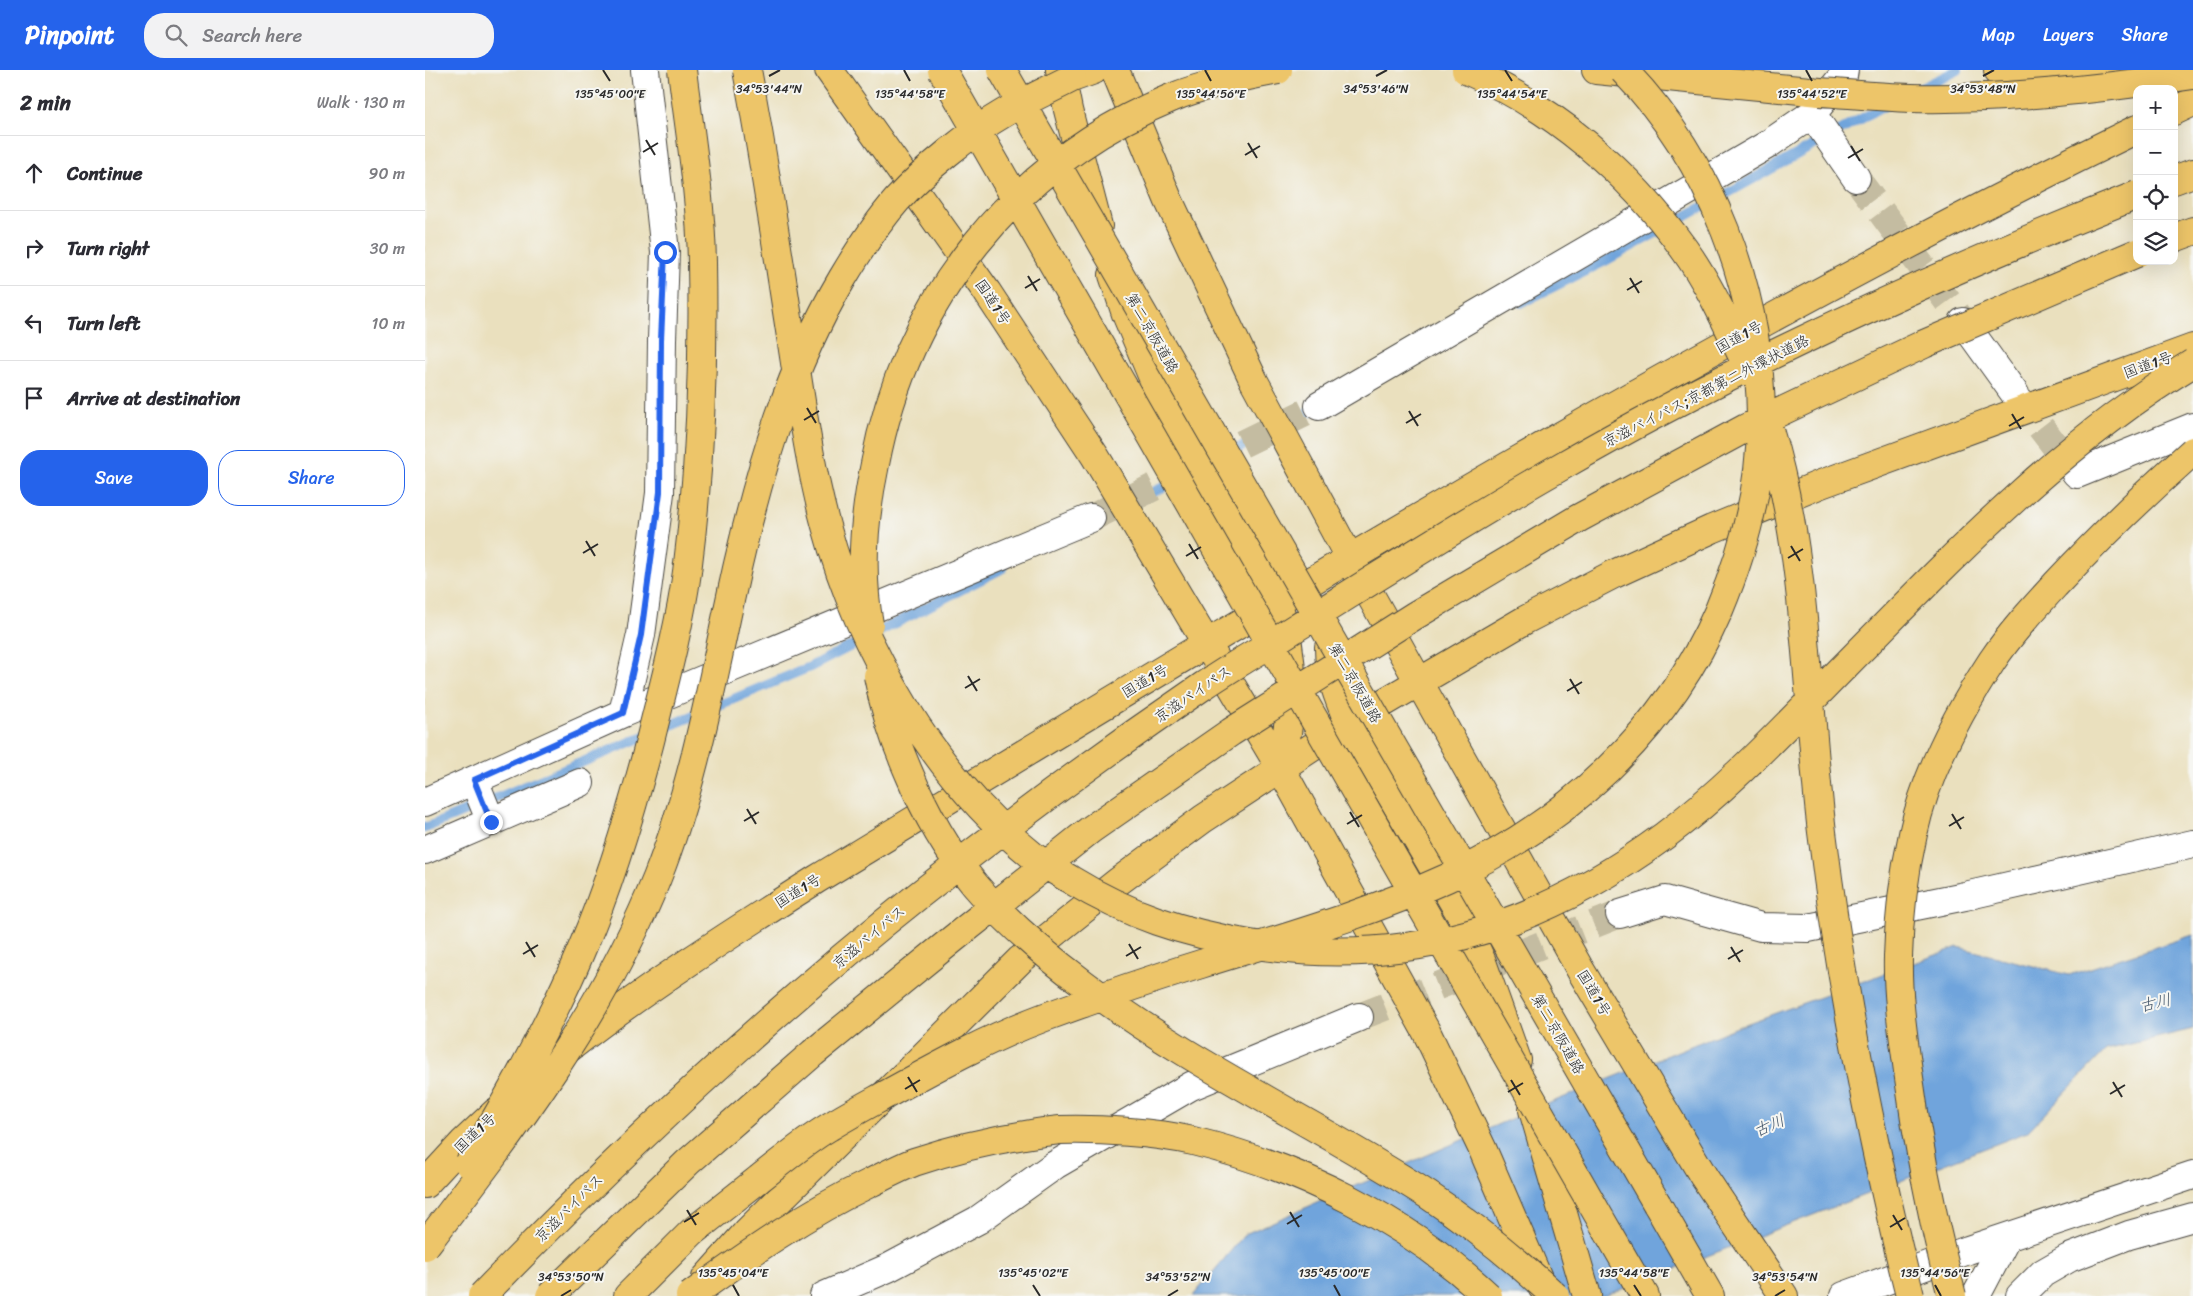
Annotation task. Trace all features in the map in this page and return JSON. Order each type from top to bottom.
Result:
[{"type":"highway","points":[[425,1238],[512,1088],[583,946],[614,865],[641,776],[667,674],[688,556],[698,473],[702,364],[702,261],[693,159],[682,70]]},
{"type":"highway","points":[[747,70],[765,170],[809,453],[823,517],[847,592],[884,671],[927,740],[964,787],[998,823],[1036,858],[1086,889],[1135,914],[1183,930],[1233,941],[1288,950],[1338,952],[1434,944],[1479,932],[1525,915],[1566,896],[1613,870],[1666,834],[1719,790],[1961,551],[2028,488],[2098,429],[2170,376],[2193,363]]},
{"type":"highway","name":"国道1号","points":[[829,70],[987,292],[1095,456],[1280,767],[1426,1031],[1482,1148],[1545,1296]]},
{"type":"highway","points":[[942,70],[1645,1296]]},
{"type":"highway","name":"第二京阪道路","points":[[1001,70],[1710,1296]]},
{"type":"highway","points":[[1061,70],[1068,110],[1091,206],[1126,314],[1164,404],[1277,601],[1286,626],[1291,660],[1292,701],[1288,732],[1280,767]]},
{"type":"highway","points":[[425,1246],[541,1092],[583,1026],[620,960],[657,879],[682,807],[705,721],[738,565],[760,478],[786,394],[823,312],[861,248],[898,199],[948,153],[1003,114],[1072,78],[1095,70]]},
{"type":"highway","name":"国道1号","points":[[1115,70],[1168,199],[1254,381],[1350,559],[1581,972],[1704,1177],[1784,1296]]},
{"type":"highway","points":[[1279,70],[1239,77],[1172,98],[1121,123],[1073,152],[1035,182],[989,227],[951,275],[922,324],[899,375],[881,431],[869,495],[863,558],[868,620],[879,682],[895,741],[917,793],[943,840],[975,885],[1015,929],[1113,1006],[1172,1046],[1429,1196],[1481,1233],[1526,1269],[1555,1296]]},
{"type":"highway","points":[[1466,70],[1487,79],[1544,112],[1599,153],[1645,199],[1685,250],[1723,315],[1754,380],[1774,446],[1789,516],[1799,597],[1822,831],[1845,994],[1869,1118],[1910,1296]]},
{"type":"highway","points":[[1596,70],[1820,92],[1912,98],[2025,94],[2140,83],[2193,75]]},
{"type":"highway","points":[[628,1296],[692,1232],[827,1128],[969,1051],[1042,1018],[1193,966],[1384,905],[1451,876],[1509,844],[1571,802],[1620,758],[1667,704],[1704,643],[1732,579],[1752,517],[1762,448],[1761,379],[1749,311],[1732,250],[1709,191],[1673,131],[1641,88],[1623,70]]},
{"type":"highway","points":[[1998,70],[2093,72],[2118,70]]},
{"type":"highway","points":[[2178,109],[2193,102]]},
{"type":"highway","name":"国道1号","points":[[425,1184],[463,1143],[539,1072],[622,1007],[714,944],[817,879],[1277,601],[1467,489],[1660,380],[1998,198],[2135,130]]},
{"type":"highway","points":[[2178,179],[2193,173]]},
{"type":"highway","name":"京滋バイパス;京都第二外環状道路","points":[[1297,627],[1388,569],[1557,468],[1712,385],[1890,300],[2133,197]]},
{"type":"highway","points":[[2178,237],[2193,231]]},
{"type":"highway","points":[[550,1296],[688,1162],[813,1053],[1090,830],[1231,732],[1414,616],[1579,518],[1745,428],[1925,344],[2133,255]]},
{"type":"highway","name":"国道1号","points":[[690,1296],[747,1232],[1020,960],[1119,881],[1203,819],[1349,723],[1525,620],[1614,574],[1711,529],[1858,470],[2193,348]]},
{"type":"highway","points":[[1952,1296],[1916,1136],[1903,1039],[1898,959],[1903,888],[1914,832],[1933,773],[1954,727],[1993,660],[2034,608],[2091,546],[2193,451]]},
{"type":"highway","points":[[1350,559],[1334,595],[1329,628],[1329,664],[1336,693],[1349,723],[1461,917],[1498,1004],[1517,1058],[1587,1296]]},
{"type":"highway","name":"京滋バイパス","points":[[482,1296],[647,1131],[778,1013],[918,896],[1052,793],[1207,684],[1297,627]]},
{"type":"highway","points":[[690,1296],[762,1244],[840,1197],[912,1163],[987,1141],[1059,1130],[1131,1133],[1191,1141],[1269,1164],[1341,1194],[1405,1232],[1465,1275],[1488,1296]]},
{"type":"street","points":[[623,713],[641,635],[660,492],[661,340],[665,252],[645,70]]},
{"type":"street","points":[[1319,406],[1767,145],[1812,114],[1843,76],[1845,70]]},
{"type":"street","points":[[1812,114],[1856,178]]},
{"type":"street","points":[[1963,322],[2015,394]]},
{"type":"street","points":[[2066,460],[2077,474],[2193,427]]},
{"type":"street","points":[[425,802],[623,713],[1091,518]]},
{"type":"street","points":[[474,780],[491,822]]},
{"type":"street","points":[[425,850],[579,783]]},
{"type":"street","points":[[1620,914],[1665,900],[1761,927],[1808,928],[1965,896],[2193,844]]},
{"type":"street","points":[[825,1296],[888,1268],[978,1220],[1055,1165],[1191,1086],[1359,1017]]},
{"type":"street","points":[[1844,1296],[2007,1237],[2193,1174]]},
{"type":"street","points":[[2020,1296],[2043,1273],[2069,1258],[2129,1235],[2193,1217]]},
{"type":"street","points":[[1976,1296],[2007,1237]]},
{"type":"water","name":"古川","points":[[2193,935],[2193,1029],[2106,1050],[2027,1132],[1604,1296],[1193,1296],[1245,1234],[1513,1118],[1740,1026],[1958,947],[2069,975]]},
{"type":"waterway","points":[[1917,90],[1958,70]]},
{"type":"waterway","points":[[1521,303],[1607,260],[1888,104]]},
{"type":"waterway","points":[[1225,455],[1319,407]]},
{"type":"waterway","points":[[1094,522],[1177,480]]},
{"type":"waterway","points":[[425,828],[810,667],[1003,568]]},
{"type":"tunnel","points":[[1856,178],[1963,322]]},
{"type":"tunnel","points":[[2015,394],[2066,460]]},
{"type":"tunnel","points":[[1091,518],[1319,406]]},
{"type":"tunnel","points":[[1359,1017],[1620,914]]},
{"type":"route","points":[[491,822],[474,780],[623,713],[641,635],[660,492],[661,340],[665,252]]}]
